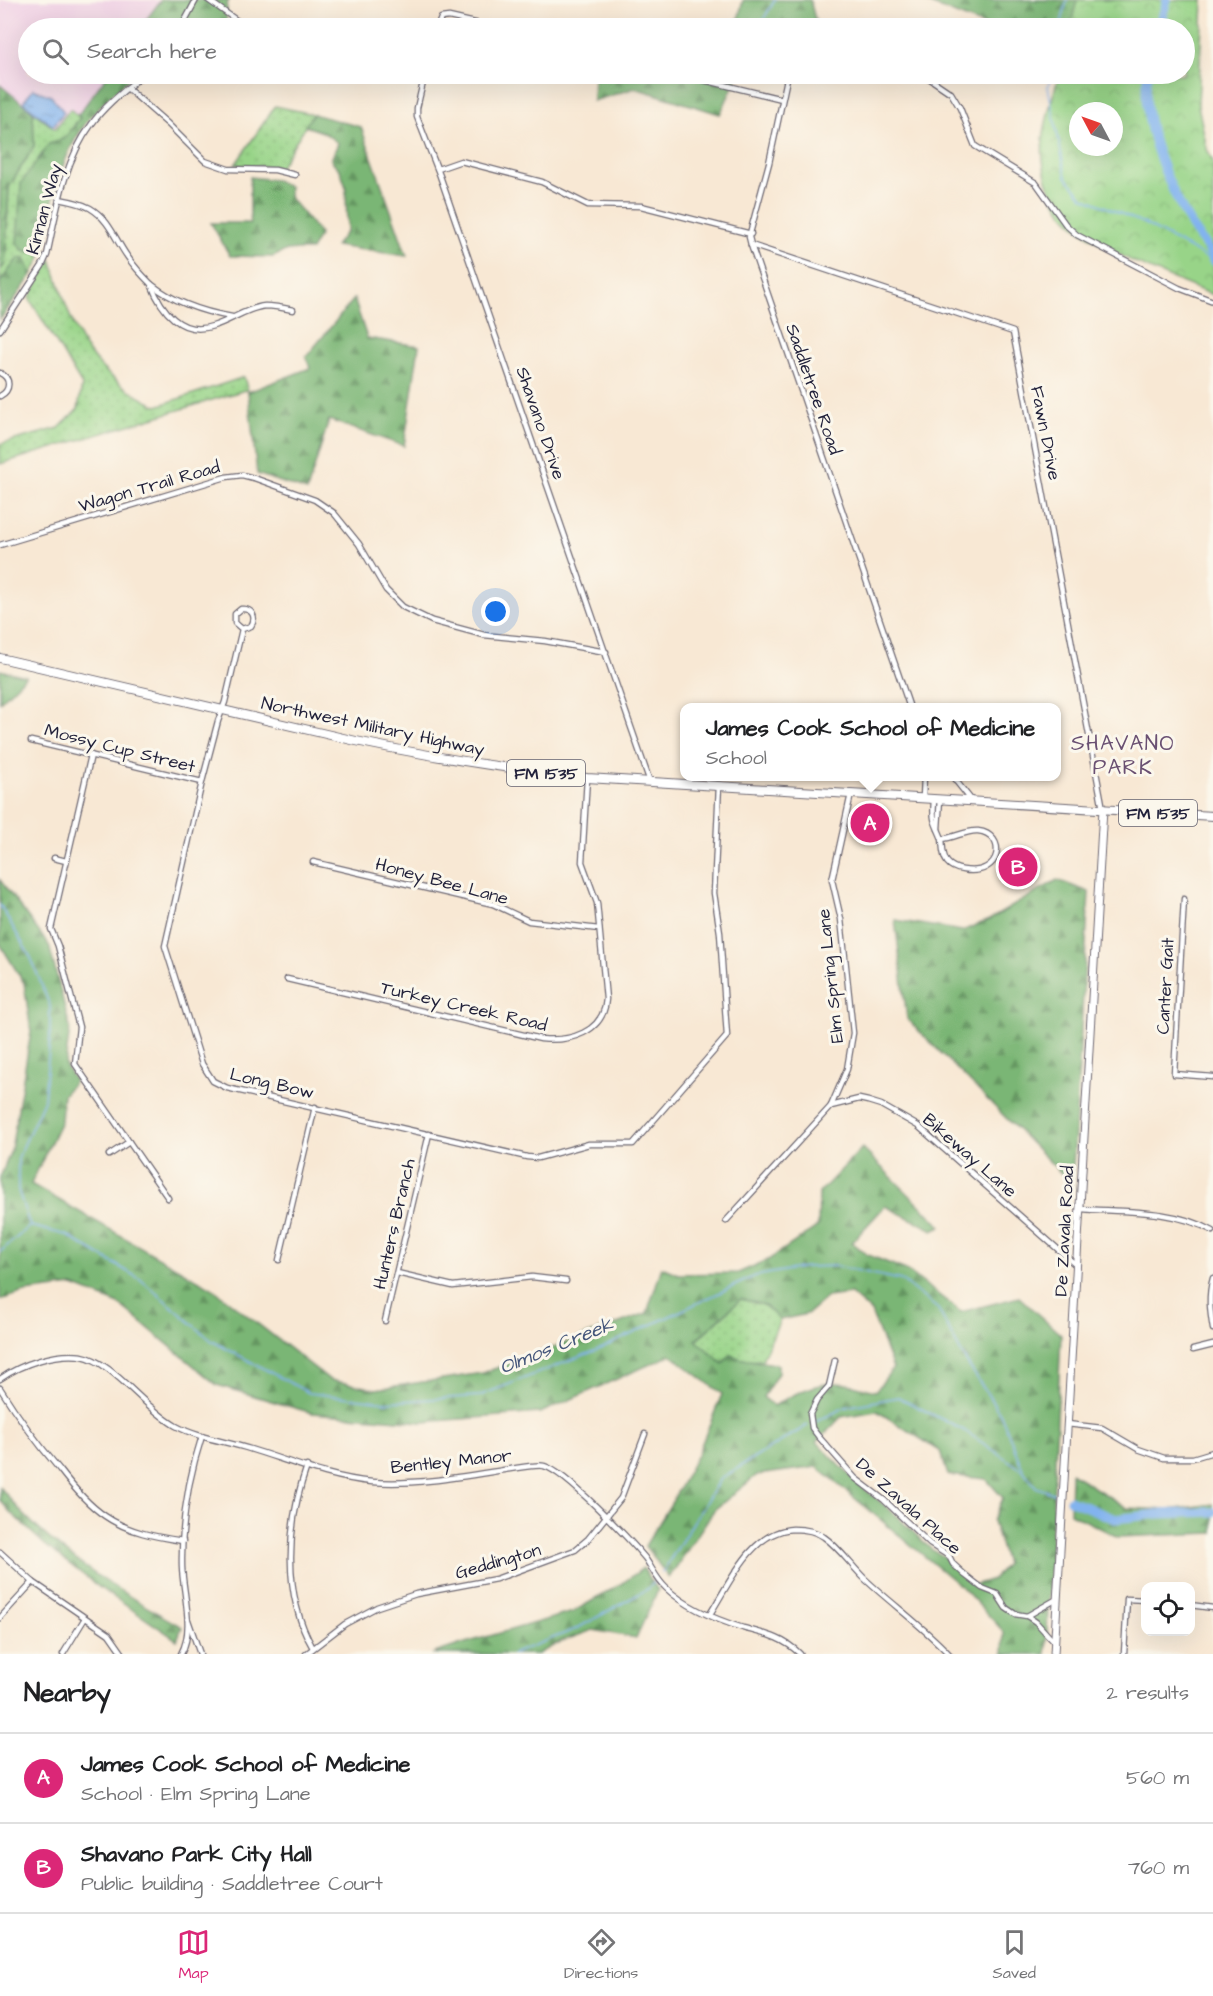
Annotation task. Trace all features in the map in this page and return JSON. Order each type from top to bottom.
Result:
[{"type":"main road","name":"Northwest Military Highway","points":[[0,658],[412,753],[517,770],[587,778],[1213,816]]},
{"type":"main road","name":"De Zavala Road","points":[[1054,1654],[1103,809]]},
{"type":"street","points":[[186,18],[196,0]]},
{"type":"street","points":[[208,0],[233,18]]},
{"type":"street","name":"Kinnan Way","points":[[0,330],[47,255],[59,199],[70,162],[80,142],[105,108],[132,84]]},
{"type":"street","name":"Shavano Drive","points":[[423,84],[417,117],[438,169],[650,782]]},
{"type":"street","points":[[720,84],[782,99]]},
{"type":"street","name":"Saddletree Road","points":[[786,84],[751,234],[751,245],[908,703]]},
{"type":"street","points":[[938,84],[951,93],[960,108],[975,146],[1036,183],[1066,225],[1077,235],[1179,288],[1213,301]]},
{"type":"street","points":[[127,88],[205,161],[228,169],[275,170],[295,174]]},
{"type":"street","points":[[438,169],[461,161],[542,182],[588,205],[641,206],[751,234]]},
{"type":"street","points":[[59,199],[91,208],[102,217],[127,256],[151,283],[183,304],[232,317]]},
{"type":"street","name":"Fawn Drive","points":[[751,245],[1013,332],[1103,809]]},
{"type":"street","points":[[151,283],[160,305],[171,318],[184,326],[199,329],[213,327],[232,317],[264,306],[293,310]]},
{"type":"street","points":[[0,373],[8,378],[9,383],[5,393],[0,396]]},
{"type":"street","name":"Wagon Trail Road","points":[[0,544],[226,477],[242,475],[325,505],[359,544],[386,590],[402,607],[432,621],[473,633],[545,641],[606,652]]},
{"type":"street","points":[[241,609],[248,609],[254,617],[253,623],[249,628],[242,629],[235,623],[235,614],[241,609]]},
{"type":"street","name":"Long Bow","points":[[242,629],[202,782],[165,946],[202,1064],[213,1081],[227,1088],[538,1158],[589,1144],[633,1144],[727,1036],[720,933],[714,893],[719,785]]},
{"type":"street","name":"Mossy Cup Street","points":[[31,741],[202,782]]},
{"type":"street","points":[[91,755],[51,929],[58,945],[79,1027],[75,1064],[168,1198]]},
{"type":"street","name":"Turkey Creek Road","points":[[287,979],[541,1039],[565,1039],[580,1035],[598,1021],[605,1012],[606,999],[597,903],[582,862],[587,778]]},
{"type":"street","points":[[923,798],[924,781]]},
{"type":"street","points":[[955,781],[972,801]]},
{"type":"street","name":"Elm Spring Lane","points":[[726,1221],[831,1106],[848,1069],[853,1033],[841,919],[832,880],[851,794]]},
{"type":"street","points":[[937,799],[934,820],[942,839],[946,861],[956,869],[970,871],[984,869],[996,858],[997,850],[994,841],[982,832],[975,831],[942,839]]},
{"type":"street","points":[[54,858],[66,861]]},
{"type":"street","name":"Honey Bee Lane","points":[[313,862],[493,904],[529,921],[599,929]]},
{"type":"street","name":"Canter Gait","points":[[1184,899],[1174,1074],[1213,1077]]},
{"type":"street","name":"Bikeway Lane","points":[[831,1106],[859,1099],[868,1101],[918,1126],[1077,1266]]},
{"type":"street","points":[[279,1260],[315,1107]]},
{"type":"street","name":"Hunters Branch","points":[[386,1321],[429,1134]]},
{"type":"street","points":[[109,1155],[129,1142]]},
{"type":"street","points":[[1080,1209],[1175,1216],[1213,1231]]},
{"type":"street","points":[[397,1274],[449,1286],[532,1277],[566,1281]]},
{"type":"street","points":[[1213,1278],[1209,1304],[1213,1329]]},
{"type":"street","points":[[1193,1350],[1213,1345]]},
{"type":"street","name":"Bentley Manor","points":[[0,1379],[38,1361],[80,1356],[94,1359],[107,1367],[158,1415],[177,1427],[357,1480],[400,1482],[544,1465],[607,1517],[645,1558],[668,1589],[695,1608],[741,1628],[781,1639],[800,1654]]},
{"type":"street","name":"De Zavala Place","points":[[835,1360],[829,1386],[817,1400],[810,1414],[812,1428],[818,1436],[855,1478],[884,1500],[930,1544],[948,1556],[965,1575],[982,1588],[997,1594],[1006,1608],[1015,1614],[1027,1616],[1036,1622],[1054,1642]]},
{"type":"street","points":[[0,1388],[26,1429],[85,1500],[105,1517],[152,1537],[183,1541]]},
{"type":"street","points":[[1067,1424],[1102,1428],[1138,1449],[1164,1458],[1193,1458],[1213,1452]]},
{"type":"street","name":"Geddington","points":[[306,1654],[355,1618],[386,1604],[416,1594],[496,1579],[567,1554],[581,1545],[621,1498],[645,1434]]},
{"type":"street","points":[[182,1654],[187,1617],[182,1568],[184,1507],[202,1436]]},
{"type":"street","points":[[307,1466],[298,1492],[293,1519],[291,1565],[300,1620],[313,1648]]},
{"type":"street","points":[[710,1614],[759,1542],[776,1532],[806,1530],[827,1539],[860,1575],[949,1654]]},
{"type":"street","points":[[0,1552],[33,1582],[109,1634],[123,1654]]},
{"type":"street","points":[[0,1618],[33,1582]]},
{"type":"street","points":[[1027,1616],[1057,1599]]},
{"type":"street","points":[[1124,1654],[1127,1599],[1141,1600]]},
{"type":"street","points":[[1195,1606],[1213,1608]]},
{"type":"street","points":[[187,1617],[200,1654]]},
{"type":"street","points":[[63,1654],[85,1618]]},
{"type":"shaded area","points":[[0,0],[168,0],[154,18],[18,18],[18,84],[106,84],[65,138],[0,85]]},
{"type":"green space","points":[[161,0],[229,0],[226,18],[148,18]]},
{"type":"green space","points":[[743,0],[810,0],[815,18],[738,18]]},
{"type":"green space","points":[[920,0],[1130,0],[1127,18],[966,18]]},
{"type":"green space","points":[[1077,0],[1203,0],[1198,105],[1207,149],[1213,162],[1213,295],[1117,253],[1081,231],[1067,218],[1051,192],[1045,171],[1042,150],[1044,132],[1056,84],[1195,84],[1195,18],[1072,18]]},
{"type":"green space","points":[[101,84],[124,84],[94,113],[74,141],[56,189],[42,255],[23,250],[17,243],[21,183],[49,144],[65,138],[80,118],[78,115]]},
{"type":"green space","points":[[594,84],[734,84],[720,114],[635,88],[593,101]]},
{"type":"green space","points":[[0,85],[33,112],[34,146],[9,187],[5,264],[0,270]]},
{"type":"green space","points":[[275,106],[313,114],[280,167],[235,165]]},
{"type":"green space","points":[[70,109],[80,118],[65,138],[49,144],[23,250],[42,255],[32,275],[25,259],[0,282],[0,270],[5,264],[9,187],[34,146],[33,112],[55,129]]},
{"type":"green space","points":[[313,114],[361,127],[407,256],[335,246],[347,231],[346,187],[340,170],[331,160],[338,143],[323,132],[305,126]]},
{"type":"green space","points":[[250,177],[276,180],[289,187],[289,197],[320,234],[311,250],[287,250],[273,257],[230,256],[211,223],[250,223]]},
{"type":"green space","points":[[18,258],[25,259],[32,275],[0,320],[0,282]]},
{"type":"green space","points":[[51,259],[66,306],[88,351],[102,368],[138,396],[157,406],[244,377],[248,392],[245,390],[0,464],[0,444],[59,428],[78,409],[82,385],[29,298]]},
{"type":"green space","points":[[354,299],[367,338],[419,346],[404,446],[329,420],[307,491],[257,474],[248,392],[310,368],[306,357]]},
{"type":"green space","points":[[0,670],[26,676],[0,702]]},
{"type":"green space","points":[[0,880],[49,945],[70,1028],[65,1065],[75,1081],[63,1095],[61,1121],[31,1184],[212,1288],[330,1380],[376,1389],[483,1373],[647,1313],[662,1267],[678,1274],[738,1273],[768,1260],[818,1226],[819,1193],[862,1148],[941,1226],[933,1230],[885,1206],[852,1242],[866,1254],[906,1270],[961,1312],[1019,1297],[1061,1335],[1046,1654],[1003,1654],[1004,1632],[964,1589],[817,1467],[757,1475],[714,1510],[669,1578],[645,1546],[698,1453],[722,1394],[671,1355],[540,1413],[422,1422],[312,1413],[217,1385],[119,1304],[73,1286],[25,1292],[0,1300],[0,1178],[11,1150],[31,1032],[24,983],[0,944]],"holes":[[[851,1294],[871,1312],[893,1368],[876,1391],[851,1385],[828,1384],[800,1392],[774,1406],[763,1397],[778,1373],[778,1365],[730,1355],[723,1364],[696,1340],[741,1299],[764,1305],[780,1320],[807,1314],[827,1297]],[[877,1411],[940,1451],[948,1475],[986,1479],[1003,1498],[993,1521],[1006,1564],[993,1579],[973,1585],[945,1557],[932,1550],[889,1509],[856,1482],[817,1442],[841,1417]]]},
{"type":"green space","points":[[1057,880],[1089,892],[1072,1184],[907,1019],[895,920],[962,931],[989,920]]},
{"type":"green space","points":[[741,1299],[764,1305],[780,1320],[762,1360],[744,1361],[730,1355],[723,1364],[696,1341]]},
{"type":"green space","points":[[1071,1473],[1127,1508],[1168,1510],[1213,1504],[1213,1533],[1118,1537],[1070,1513]]},
{"type":"green space","points":[[0,1487],[39,1529],[84,1566],[132,1598],[182,1627],[177,1640],[100,1588],[45,1545],[0,1500]]},
{"type":"green space","points":[[643,1568],[658,1590],[636,1638],[593,1630],[562,1641],[538,1654],[432,1654],[573,1612]]},
{"type":"water","points":[[33,89],[51,96],[64,112],[53,126],[23,102]]},
{"type":"waterway","points":[[764,18],[775,0]]},
{"type":"waterway","points":[[1062,18],[1067,0]]},
{"type":"waterway","points":[[1162,18],[1167,0]]},
{"type":"waterway","points":[[1049,84],[1066,177],[1083,197],[1143,223],[1213,261]]},
{"type":"waterway","points":[[1147,84],[1148,111],[1158,154],[1175,195],[1213,261]]},
{"type":"waterway","points":[[0,905],[31,958],[50,1006],[50,1039],[44,1100],[18,1158],[18,1190],[30,1226]]},
{"type":"waterway","name":"Olmos Creek","points":[[0,1252],[30,1226],[66,1235],[140,1279],[212,1341],[309,1393],[387,1402],[479,1396],[602,1348],[755,1276],[806,1267],[836,1266],[901,1280],[938,1309],[964,1358],[1001,1415],[1023,1470],[1036,1487],[1055,1494]]},
{"type":"waterway","points":[[815,1422],[846,1407],[898,1397],[965,1431],[1021,1469]]},
{"type":"waterway","points":[[662,1573],[720,1479],[808,1425]]},
{"type":"waterway","name":"Olmos Creek","points":[[1070,1500],[1115,1519],[1158,1514],[1213,1512]]},
{"type":"waterway","points":[[512,1654],[576,1629],[646,1590],[655,1582]]},
{"type":"place","name":"James Cook School of Medicine","points":[[870,823]]},
{"type":"place","name":"Shavano Park City Hall","points":[[1018,867]]},
{"type":"district","name":"SHAVANO PARK","points":[[1123,755]]}]
